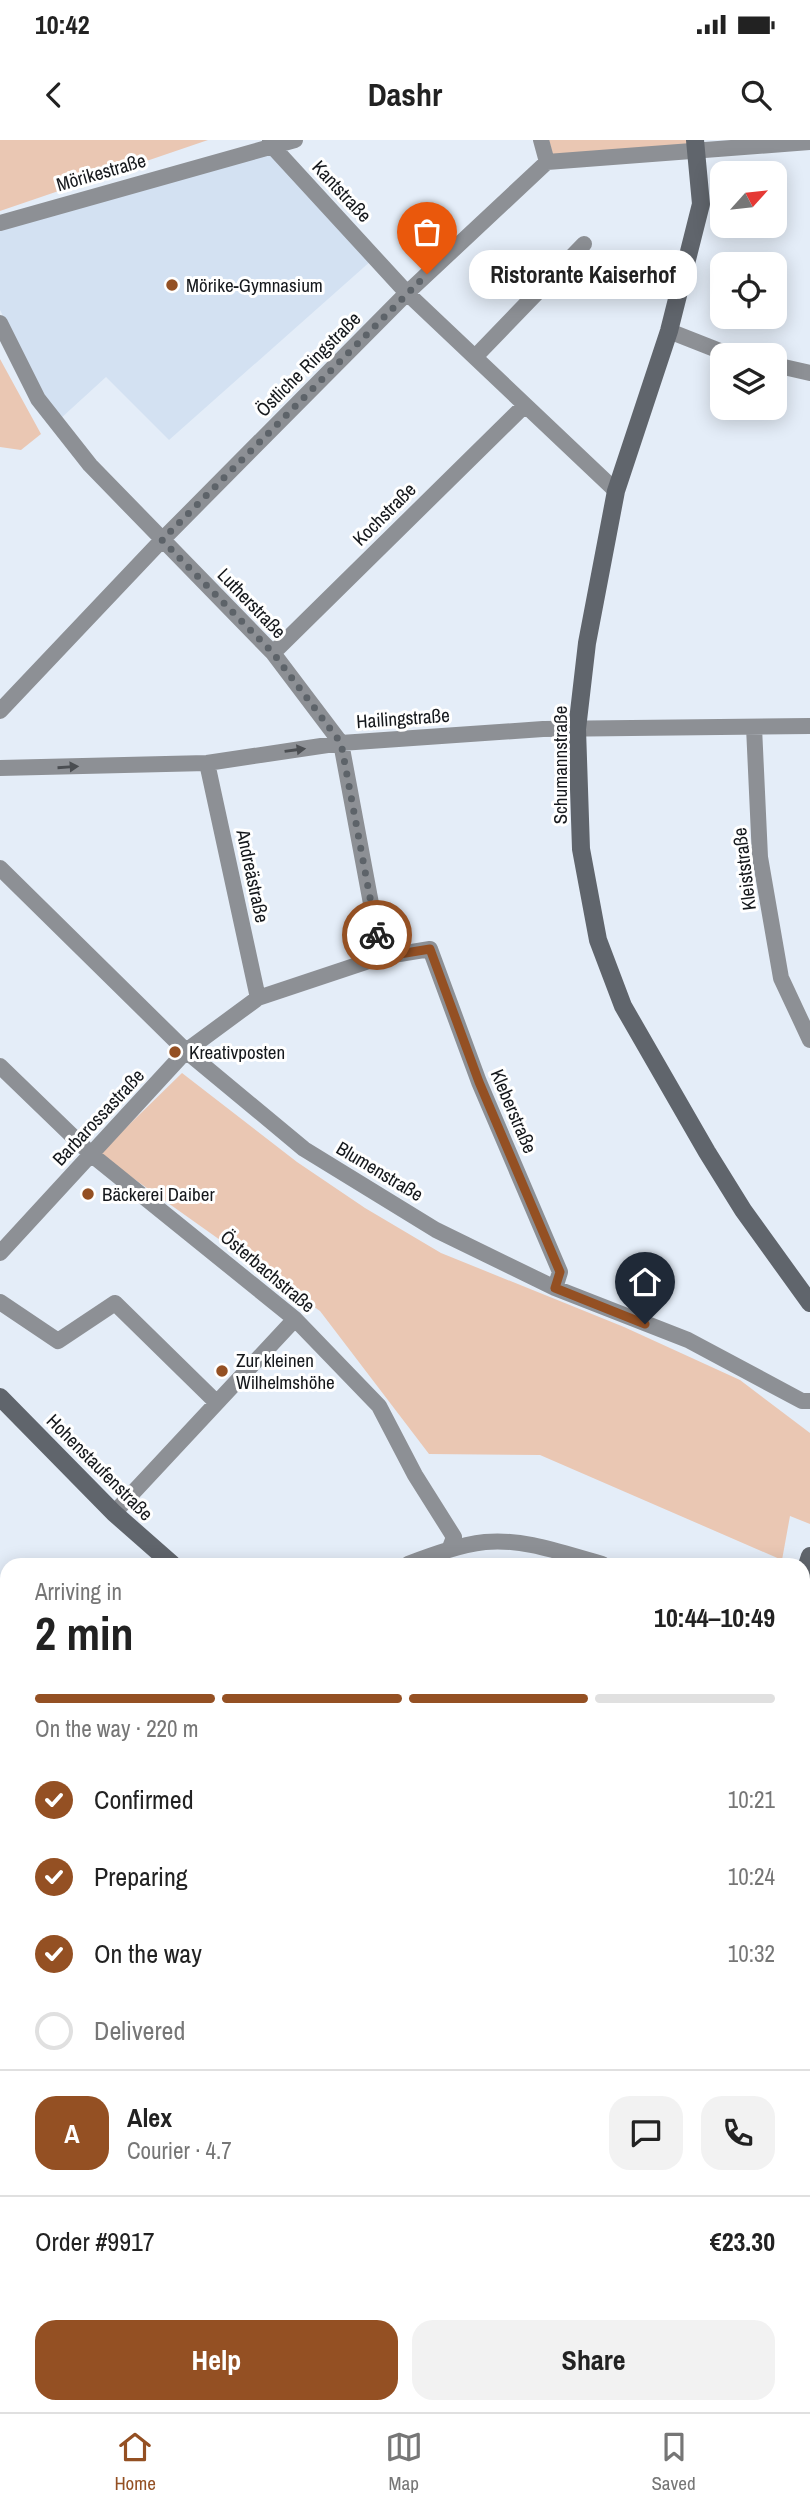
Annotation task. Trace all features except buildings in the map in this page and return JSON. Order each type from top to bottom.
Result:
[{"type":"street","name":"Mörikestraße","points":[[0,223],[271,143],[295,140]]},
{"type":"street","points":[[541,140],[547,162],[696,145],[810,142]]},
{"type":"street","name":"Kantstraße","points":[[271,143],[407,293],[616,491]]},
{"type":"street","name":"Schumannstraße","points":[[696,145],[701,204],[669,331],[616,491],[587,643],[577,729],[581,849],[598,940],[613,985],[660,1075],[707,1152],[743,1210],[810,1303]]},
{"type":"street","name":"Östliche Ringstraße","points":[[0,710],[162,540],[407,293],[547,162]]},
{"type":"street","points":[[475,357],[584,244]]},
{"type":"street","name":"Lutherstraße","points":[[0,323],[38,399],[90,465],[273,653],[341,743],[381,957]]},
{"type":"street","points":[[669,331],[710,347]]},
{"type":"street","points":[[787,368],[810,373]]},
{"type":"street","name":"Kochstraße","points":[[273,653],[525,405]]},
{"type":"street","name":"Hailingstraße","points":[[0,768],[207,763],[341,743],[577,729],[810,726]]},
{"type":"street","name":"Kleiststraße","points":[[754,727],[760,857],[781,978],[810,1040]]},
{"type":"street","name":"Andreästraße","points":[[207,763],[258,998]]},
{"type":"street","name":"Blumenstraße","points":[[0,868],[186,1051],[304,1149],[436,1230],[555,1288],[688,1340],[802,1402],[810,1401]]},
{"type":"street","name":"Barbarossastraße","points":[[0,1253],[186,1051],[258,998],[381,957],[430,949]]},
{"type":"street","name":"Kleberstraße","points":[[430,949],[479,1082],[560,1272],[555,1288]]},
{"type":"street","name":"Österbachstraße","points":[[0,1066],[92,1154],[295,1319],[379,1406],[415,1475],[454,1537],[449,1550]]},
{"type":"street","points":[[0,1302],[58,1340],[115,1303],[215,1401]]},
{"type":"street","points":[[114,1513],[215,1401],[295,1319]]},
{"type":"street","name":"Hohenstaufenstraße","points":[[0,1397],[114,1513],[165,1558]]},
{"type":"street","points":[[426,1558],[487,1542],[540,1547],[579,1558]]},
{"type":"shaded area","points":[[0,140],[208,140],[0,211]]},
{"type":"shaded area","points":[[549,140],[690,140],[691,144],[553,156]]},
{"type":"shaded area","name":"Mörike-Gymnasium","points":[[271,150],[372,260],[169,440],[106,377],[60,419],[43,395],[0,310],[0,228]]},
{"type":"shaded area","points":[[0,359],[41,434],[21,450],[0,447]]},
{"type":"shaded area","points":[[182,1073],[297,1162],[365,1208],[441,1253],[624,1327],[740,1380],[810,1433],[810,1524],[790,1516],[782,1558],[777,1558],[540,1455],[429,1454],[320,1311],[99,1154]]},
{"type":"way so far","points":[[377,935],[341,743],[273,653],[162,540],[427,274]]},
{"type":"place","name":"Ristorante Kaiserhof","points":[[427,274]]},
{"type":"place","name":"Mörike-Gymnasium","points":[[172,285]]},
{"type":"place","name":"Kreativposten","points":[[175,1052]]},
{"type":"place","name":"Bäckerei Daiber","points":[[88,1194]]},
{"type":"place","name":"Zur kleinen Wilhelmshöhe","points":[[222,1371]]},
{"type":"route","points":[[377,935],[381,957],[430,949],[479,1082],[560,1272],[555,1288],[645,1324]]}]
